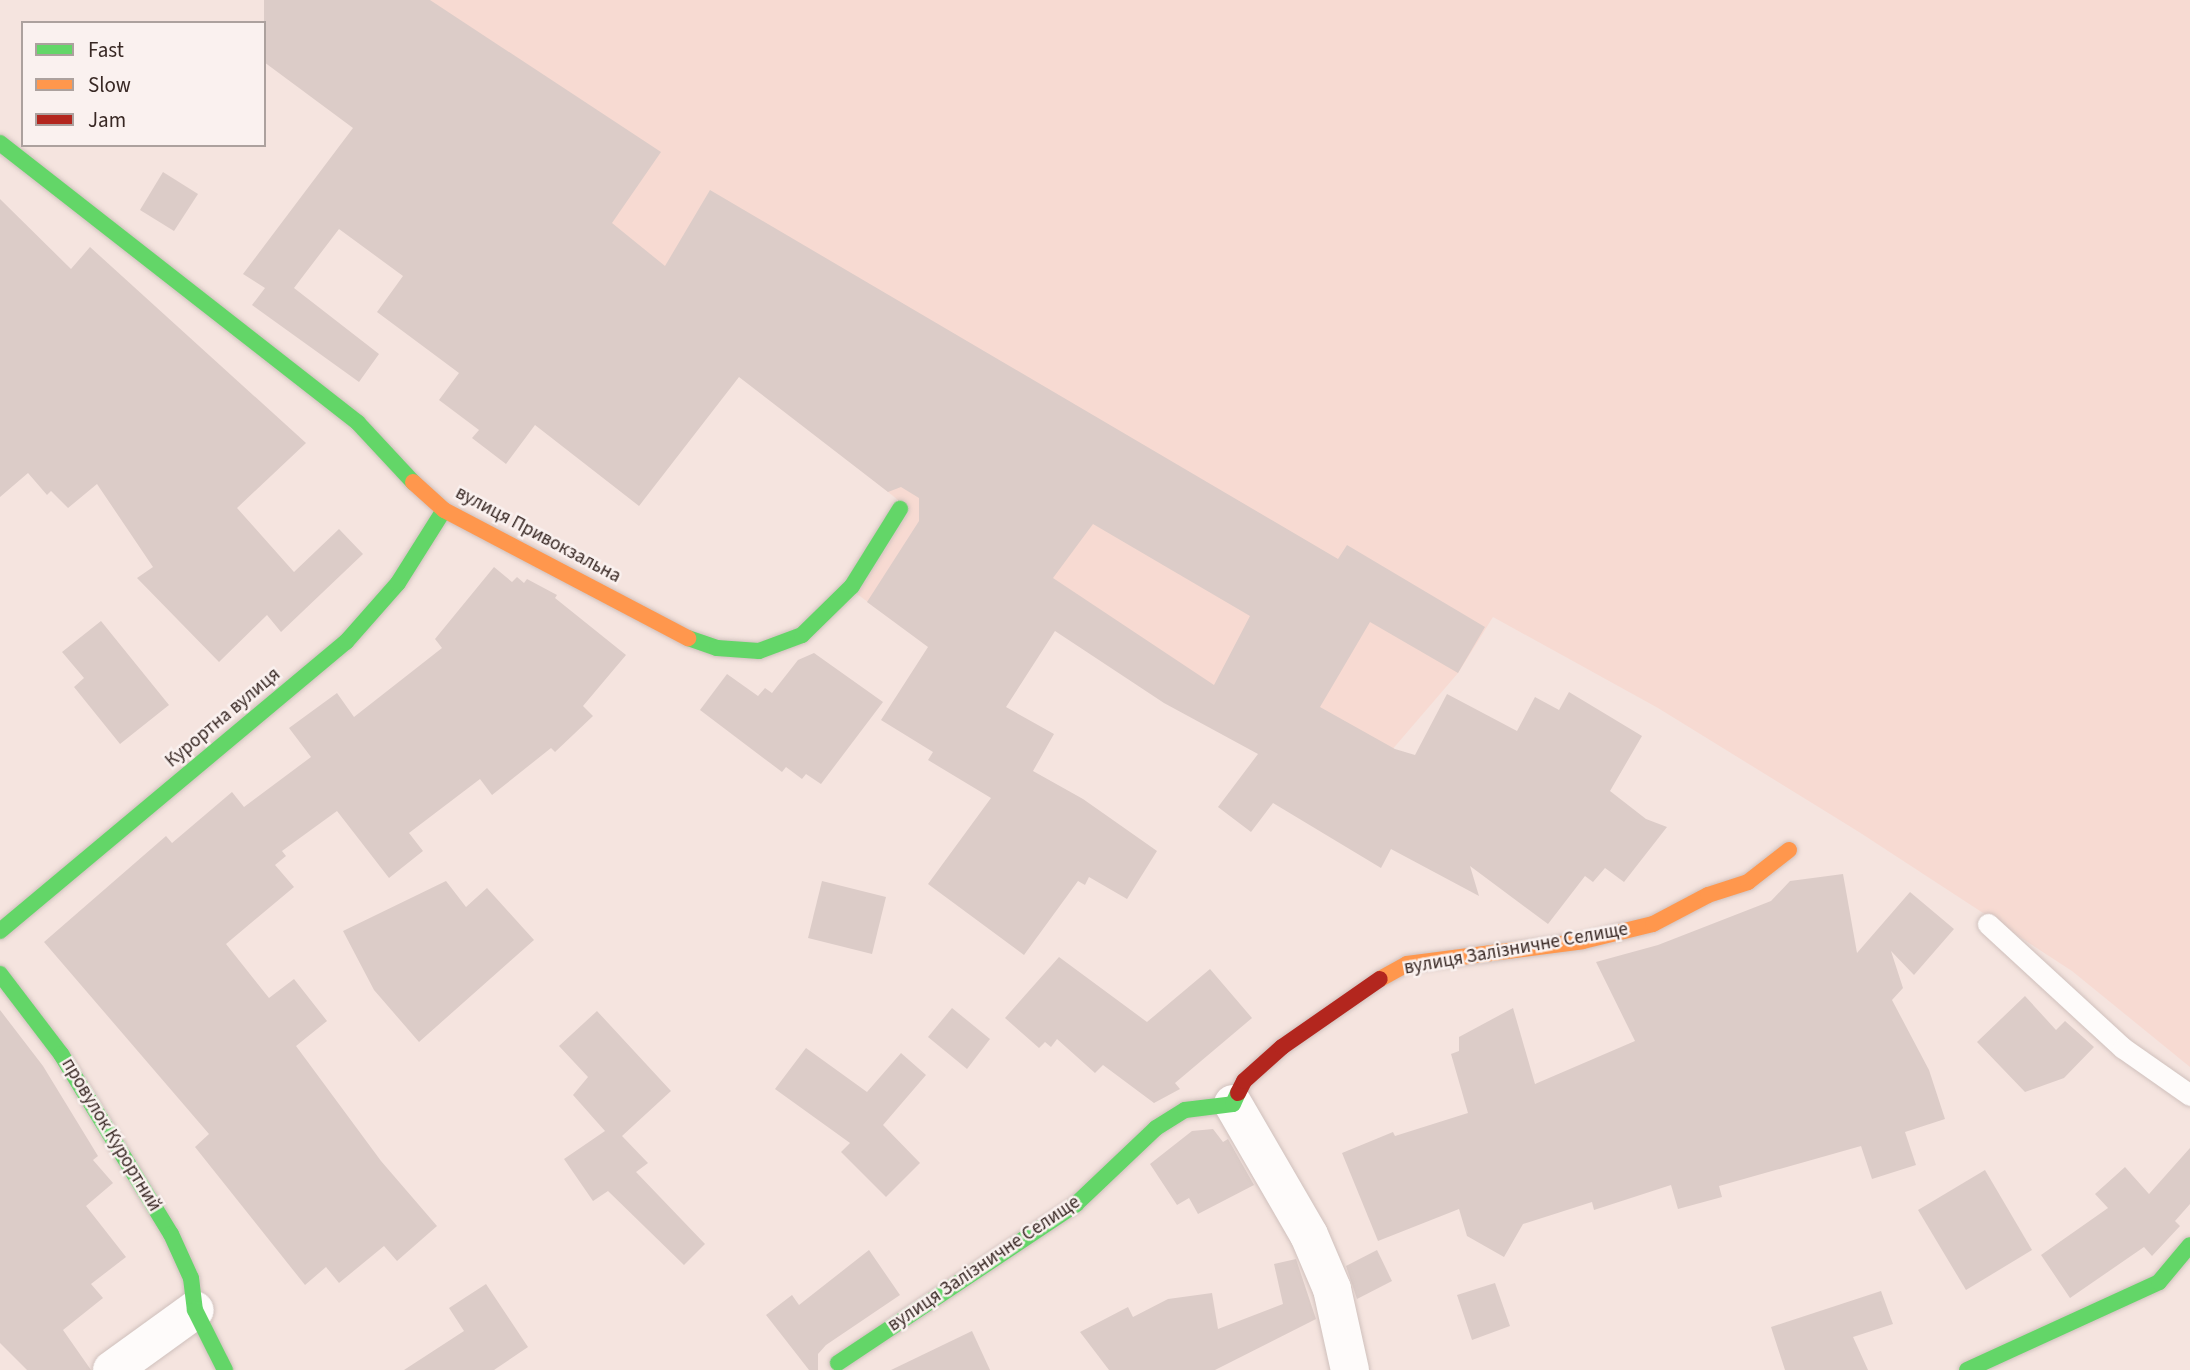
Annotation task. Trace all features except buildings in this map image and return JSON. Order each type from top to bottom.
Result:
[{"type":"street","name":"вулиця Привокзальна","points":[[0,144],[358,423],[403,474],[444,510],[681,636],[717,648],[759,651],[802,635],[852,586],[900,509]]},
{"type":"street","name":"Курортна вулиця","points":[[0,932],[346,642],[398,583],[444,510]]},
{"type":"street","name":"вулиця Залізничне Селище","points":[[838,1363],[1076,1204],[1156,1128],[1185,1110],[1233,1104],[1244,1081],[1282,1047],[1407,964],[1583,940],[1653,924],[1708,895],[1748,882],[1789,850]]},
{"type":"street","name":"провулок Курортний","points":[[0,974],[61,1054],[171,1234],[191,1278],[195,1310],[225,1370]]},
{"type":"street","points":[[1233,1104],[1309,1235],[1332,1289],[1350,1370]]},
{"type":"street","points":[[1967,1370],[2159,1282],[2190,1245]]},
{"type":"street","points":[[112,1370],[195,1310]]},
{"type":"lane","points":[[1988,924],[2123,1048],[2190,1095]]},
{"type":"shaded area","points":[[291,0],[2190,0],[2190,1067],[2072,971],[1859,832],[1658,708],[1493,617],[1458,673],[1373,772],[1271,729],[1257,753],[1027,609],[895,622],[857,594],[910,510]]},
{"type":"traffic: fast","points":[[0,143],[358,423],[413,482]]},
{"type":"traffic: fast","points":[[688,638],[717,648],[759,651],[802,635],[852,586],[900,509]]},
{"type":"traffic: fast","points":[[0,931],[346,642],[398,583],[444,510]]},
{"type":"traffic: fast","points":[[0,974],[61,1054],[171,1234],[191,1278],[195,1310],[225,1370]]},
{"type":"traffic: fast","points":[[838,1363],[1076,1204],[1156,1128],[1185,1110],[1233,1104],[1238,1093]]},
{"type":"traffic: fast","points":[[1967,1370],[2159,1282],[2190,1245]]},
{"type":"traffic: slow","points":[[413,482],[444,510],[688,638]]},
{"type":"traffic: slow","points":[[1380,979],[1407,964],[1583,941],[1653,924],[1708,895],[1748,882],[1789,850]]},
{"type":"traffic: jam","points":[[1238,1093],[1244,1081],[1282,1047],[1380,979]]}]
